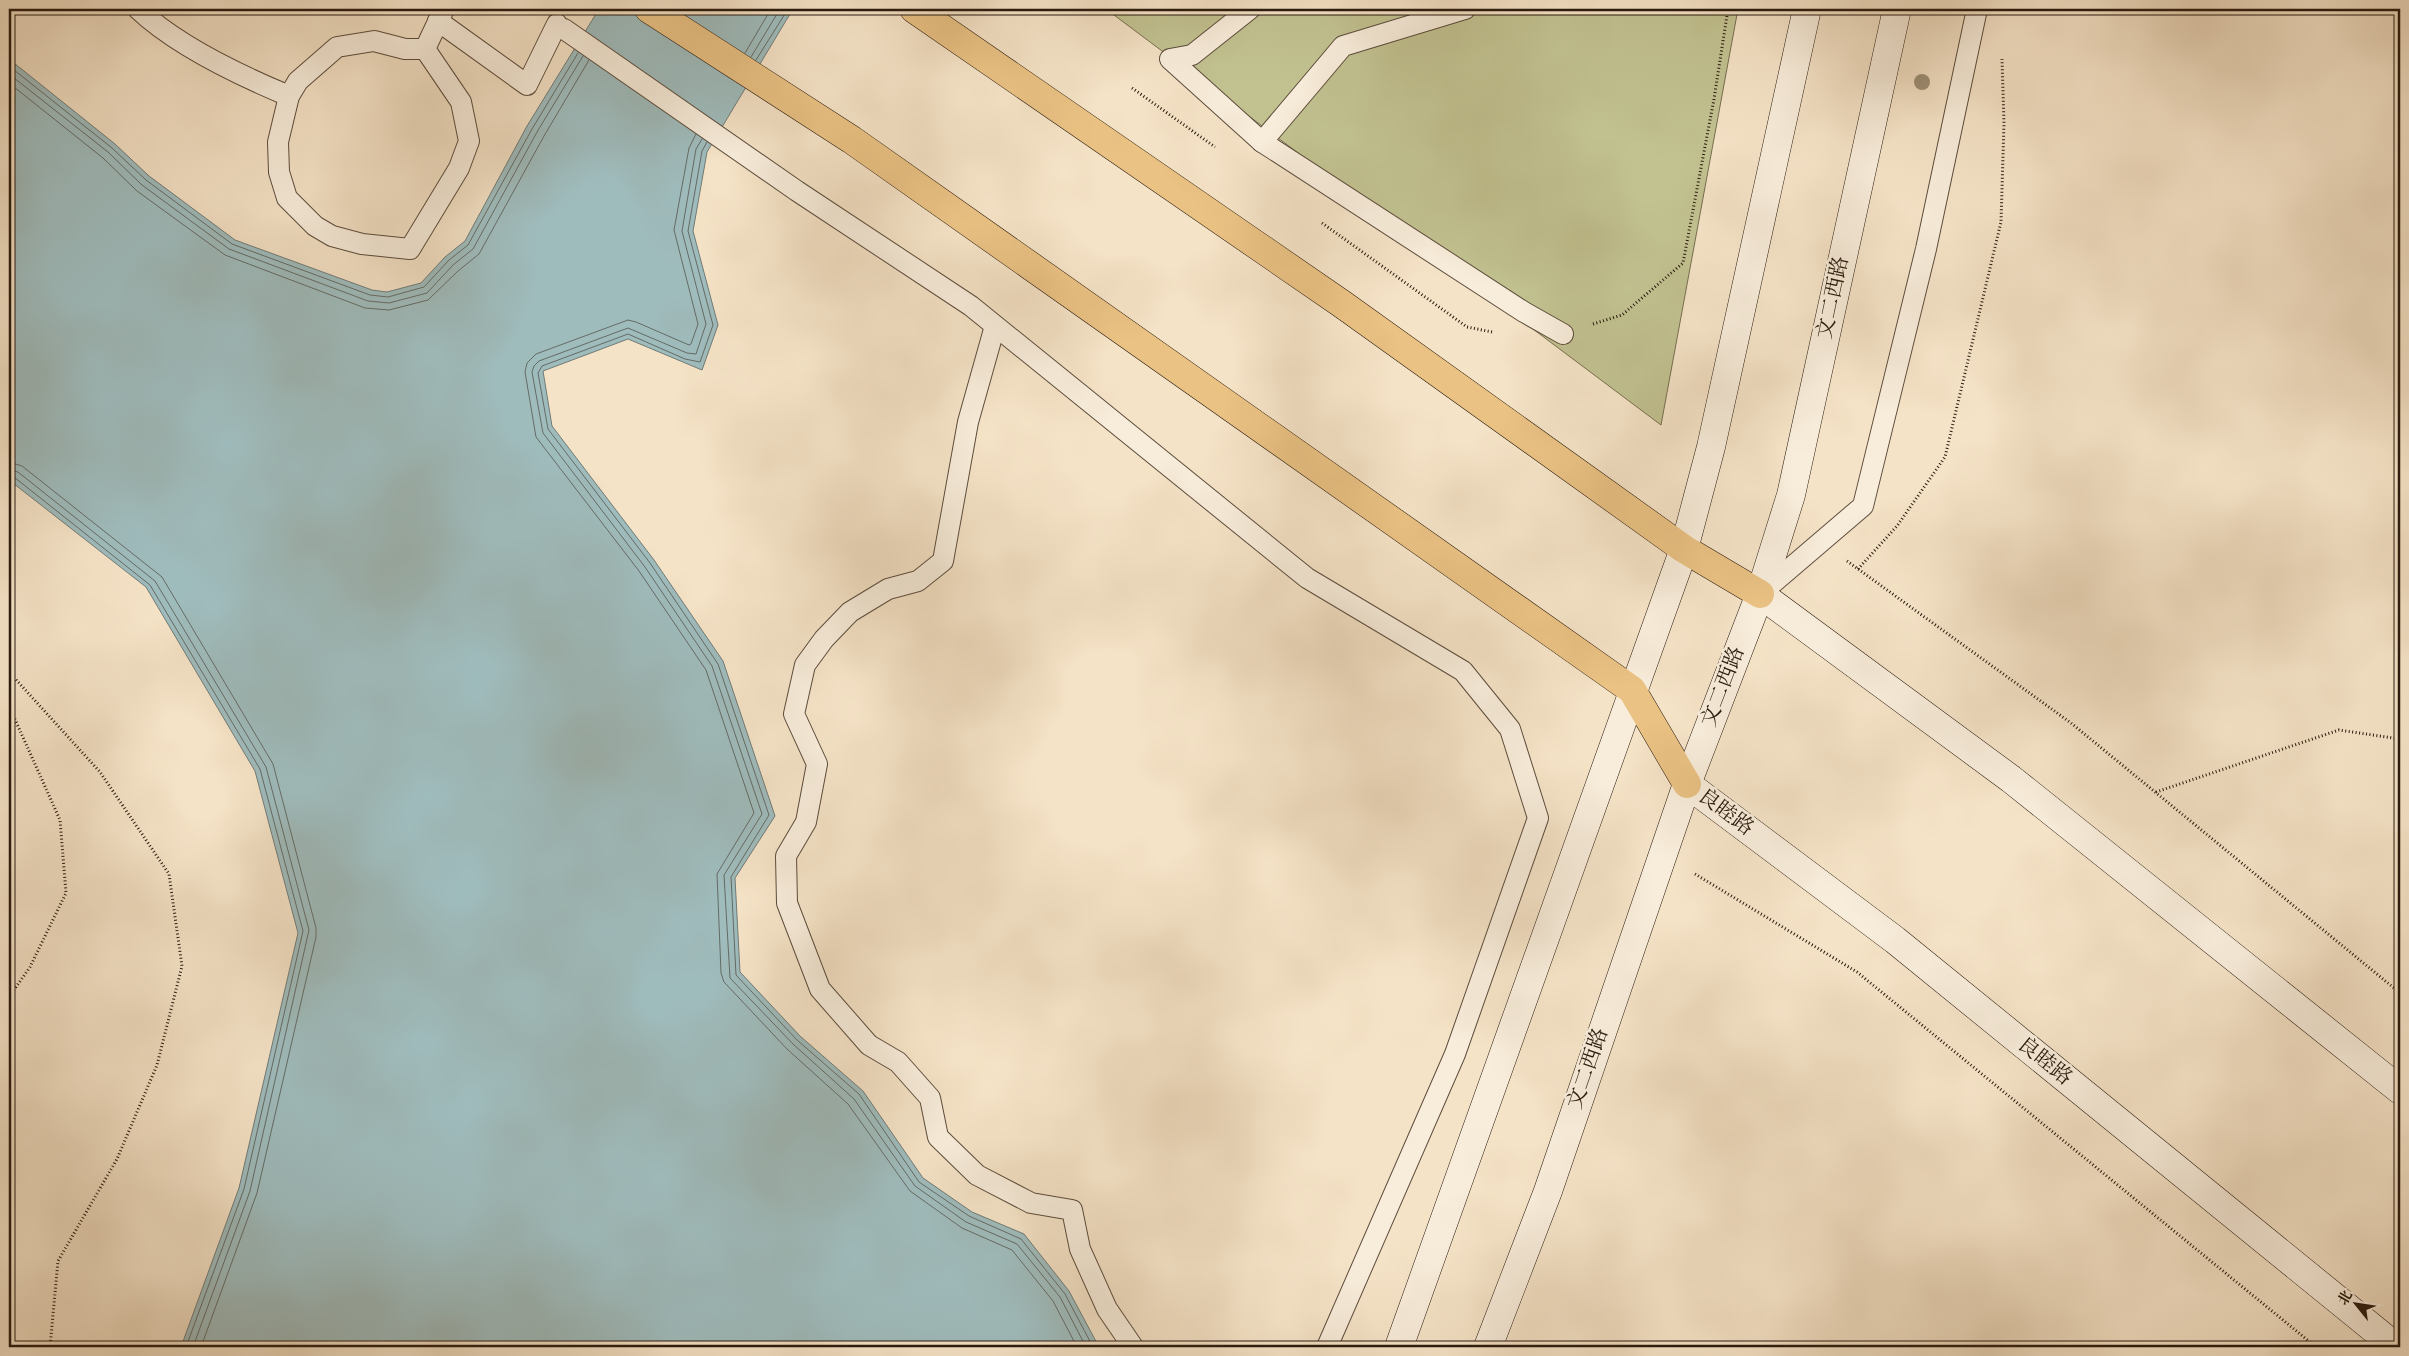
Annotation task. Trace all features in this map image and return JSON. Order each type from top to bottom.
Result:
[{"type":"main road","points":[[649,9],[852,140],[1632,690],[1687,784]]},
{"type":"main road","points":[[914,9],[1342,304],[1684,548],[1760,594],[2011,779],[2400,1090]]},
{"type":"main road","points":[[1399,1347],[1684,548],[1710,447],[1807,9]]},
{"type":"main road","name":"文二西路","points":[[1488,1347],[1548,1191],[1662,854],[1760,594],[1791,495],[1897,9]]},
{"type":"main road","name":"良睦路","points":[[1687,784],[1895,940],[2396,1347]]},
{"type":"lane","points":[[138,9],[152,22],[205,54],[258,83],[289,96]]},
{"type":"lane","points":[[1250,9],[1192,55],[1170,59],[1262,142],[1516,306],[1563,334]]},
{"type":"lane","points":[[1262,142],[1343,46],[1465,9]]},
{"type":"lane","points":[[1760,594],[1863,506],[1926,249],[1977,9]]},
{"type":"lane","points":[[426,49],[441,15],[528,85],[560,26],[971,306],[1307,578],[1463,671],[1510,729],[1538,818],[1456,1054],[1327,1347]]},
{"type":"lane","points":[[374,42],[405,49],[426,49],[461,102],[469,141],[459,168],[410,249],[362,244],[332,236],[315,226],[288,198],[280,172],[278,142],[289,96],[298,81],[337,47],[374,42]]},
{"type":"lane","points":[[995,326],[968,422],[943,562],[918,581],[888,589],[850,612],[824,639],[806,665],[794,714],[817,764],[806,822],[786,856],[787,903],[820,989],[869,1045],[898,1062],[930,1098],[938,1137],[977,1175],[1031,1203],[1072,1210],[1080,1249],[1108,1309],[1133,1347]]},
{"type":"path","points":[[1563,334],[1622,315],[1683,263],[1714,99],[1728,9]]},
{"type":"path","points":[[1858,569],[1896,526],[1946,457],[2001,222],[2004,123],[2002,58]]},
{"type":"path","points":[[1132,88],[1220,151]]},
{"type":"path","points":[[1315,219],[1467,327],[1493,333]]},
{"type":"path","points":[[1820,542],[2071,723],[2400,993]]},
{"type":"path","points":[[9,672],[100,772],[169,874],[182,966],[157,1065],[117,1159],[58,1261],[50,1347]]},
{"type":"path","points":[[9,706],[60,820],[66,893],[30,967],[9,998]]},
{"type":"path","points":[[2156,792],[2339,730],[2400,739]]},
{"type":"path","points":[[1662,854],[1857,972],[2316,1347]]},
{"type":"green space","points":[[1106,9],[1738,9],[1661,425]]},
{"type":"water","points":[[599,9],[793,9],[707,152],[693,231],[718,325],[702,370],[628,339],[543,371],[552,426],[654,560],[723,661],[775,816],[735,878],[740,972],[800,1036],[863,1091],[923,1178],[972,1212],[1024,1234],[1069,1291],[1099,1347],[181,1347],[239,1188],[298,933],[255,771],[146,587],[9,480],[9,59],[115,144],[149,176],[235,240],[372,290],[387,292],[421,283],[445,257],[465,241],[527,126]]}]
